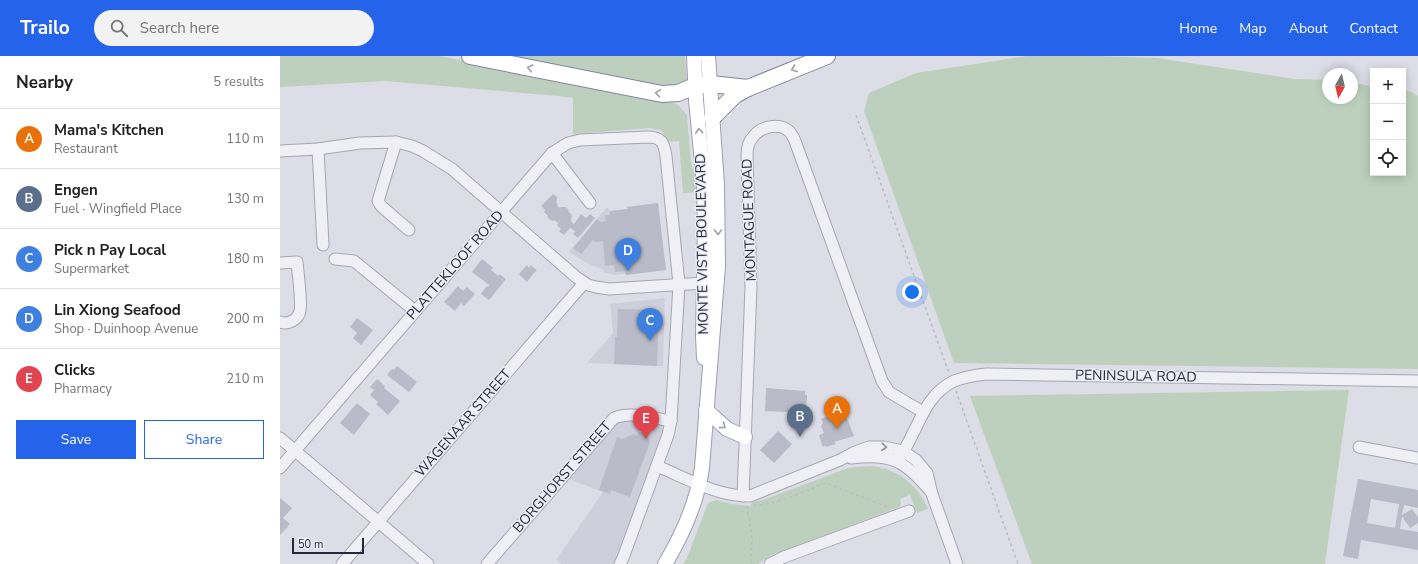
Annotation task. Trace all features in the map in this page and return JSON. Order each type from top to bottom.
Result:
[{"type":"highway","points":[[470,56],[662,94],[678,93],[703,85],[748,88]]},
{"type":"highway","points":[[712,118],[735,95],[748,88],[827,56]]},
{"type":"main road","name":"MONTE VISTA BOULEVARD","points":[[665,564],[677,545],[690,515],[700,484],[718,266],[717,185],[712,118],[694,56]]},
{"type":"main road","name":"MONTE VISTA BOULEVARD","points":[[708,56],[703,85],[704,353],[708,384]]},
{"type":"main road","points":[[706,410],[727,430],[745,437]]},
{"type":"street","name":"MONTAGUE ROAD","points":[[743,496],[751,287],[746,155],[752,137],[764,128],[772,126],[790,132],[795,141],[884,386],[895,397],[923,412]]},
{"type":"street","name":"PLATTEKLOOF ROAD","points":[[280,468],[552,153],[560,147],[573,142],[595,140],[653,137],[658,138],[664,147]]},
{"type":"street","points":[[280,151],[318,149],[360,143],[396,142],[412,146],[452,169],[584,283],[596,288],[610,289],[704,283],[712,278],[718,266]]},
{"type":"street","points":[[396,142],[378,200],[381,206],[409,230]]},
{"type":"street","name":"MONTE VISTA BOULEVARD","points":[[620,564],[672,422],[679,284],[664,147]]},
{"type":"street","points":[[318,149],[323,244]]},
{"type":"street","points":[[552,153],[590,203]]},
{"type":"street","points":[[335,259],[354,261],[415,311]]},
{"type":"street","points":[[280,263],[297,262],[300,310],[295,320],[286,323],[280,322]]},
{"type":"street","name":"WAGENAAR STREET","points":[[342,564],[584,283]]},
{"type":"street","name":"PENINSULA ROAD","points":[[900,456],[923,412],[938,392],[953,382],[967,376],[987,374],[1418,381]]},
{"type":"street","name":"BORGHORST STREET","points":[[487,564],[614,418],[621,415],[633,415],[672,422]]},
{"type":"street","points":[[280,438],[428,564]]},
{"type":"street","points":[[1359,447],[1418,458]]},
{"type":"street","points":[[657,466],[700,484],[735,495],[750,496],[840,460],[874,456],[900,456],[916,460],[924,469],[930,482],[932,494],[957,564]]},
{"type":"street","points":[[770,564],[784,557],[909,511]]},
{"type":"path","points":[[856,115],[950,376]]},
{"type":"path","points":[[955,390],[1018,564]]},
{"type":"path","points":[[751,564],[752,537],[747,504],[762,506],[826,483],[892,509]]},
{"type":"shaded area","points":[[658,203],[666,270],[614,275],[603,272],[604,270],[587,263],[569,252],[607,207],[610,211]]},
{"type":"shaded area","points":[[665,298],[663,366],[587,363],[613,333],[610,304]]},
{"type":"shaded area","points":[[614,418],[671,422],[618,564],[562,564],[556,560],[603,492],[563,477]]},
{"type":"green space","points":[[280,56],[440,56],[669,101],[678,105],[687,115],[691,163],[698,184],[698,192],[683,193],[679,141],[669,142],[661,130],[650,128],[573,134],[573,98],[385,81],[280,87]]},
{"type":"green space","points":[[499,56],[685,56],[687,82],[670,89]]},
{"type":"green space","points":[[1027,56],[1098,56],[1157,58],[1295,79],[1322,80],[1322,104],[1358,104],[1358,84],[1370,86],[1370,176],[1406,176],[1406,90],[1410,91],[1418,96],[1418,369],[954,363],[864,111],[869,93],[916,73]]},
{"type":"green space","points":[[1349,390],[1325,564],[1032,564],[970,396]]},
{"type":"green space","points":[[872,466],[891,471],[913,485],[924,500],[928,509],[917,513],[910,495],[900,499],[901,504],[899,507],[770,556],[758,564],[683,564],[687,558],[708,503],[716,500],[732,504],[751,506],[752,502],[763,500],[848,468]]},
{"type":"building","points":[[553,194],[557,197],[557,206],[560,208],[566,207],[569,210],[568,211],[572,215],[571,221],[574,224],[581,214],[586,218],[590,214],[595,218],[578,238],[573,234],[575,231],[570,228],[564,235],[559,231],[561,229],[557,225],[562,218],[558,223],[554,220],[552,221],[544,212],[545,210],[541,206]]},
{"type":"building","points":[[658,203],[666,270],[626,275],[625,271],[615,272],[614,265],[605,266],[603,241],[596,242],[593,240],[581,254],[573,248],[597,219],[601,222],[606,221],[605,215],[610,215],[610,211]]},
{"type":"building","points":[[482,259],[493,268],[491,270],[498,276],[499,274],[506,279],[489,300],[481,294],[489,285],[472,272]]},
{"type":"building","points":[[527,265],[529,268],[531,265],[537,271],[527,282],[519,274]]},
{"type":"building","points":[[458,286],[463,291],[467,287],[475,294],[464,306],[461,303],[455,311],[444,302]]},
{"type":"building","points":[[618,309],[659,310],[657,366],[614,364]]},
{"type":"building","points":[[357,318],[373,330],[361,345],[353,338],[357,333],[350,327]]},
{"type":"building","points":[[397,366],[417,382],[409,392],[387,375]]},
{"type":"building","points":[[377,379],[385,386],[384,388],[400,401],[388,415],[376,404],[378,402],[370,395],[374,390],[370,387]]},
{"type":"building","points":[[766,388],[805,391],[805,395],[807,395],[806,413],[765,411]]},
{"type":"building","points":[[357,403],[370,414],[354,435],[340,423]]},
{"type":"building","points":[[844,411],[854,436],[834,442],[836,444],[826,447],[826,445],[823,447],[819,435],[824,433],[821,426],[823,423],[821,419]]},
{"type":"building","points":[[778,431],[792,444],[774,463],[760,450]]},
{"type":"building","points":[[638,432],[645,433],[650,442],[630,497],[611,490],[610,494],[599,490],[617,437],[622,439],[634,434],[637,436]]},
{"type":"building","points":[[1358,479],[1418,490],[1418,508],[1404,505],[1402,515],[1412,509],[1418,517],[1418,523],[1410,528],[1402,516],[1400,529],[1418,532],[1418,550],[1361,540],[1358,559],[1343,556]],"holes":[[[1371,499],[1399,504],[1395,528],[1367,523]]]},
{"type":"building","points":[[280,498],[292,508],[283,518],[290,524],[280,535]]},
{"type":"place","name":"Lin Xiong Seafood","points":[[628,271]]},
{"type":"place","name":"Pick n Pay Local","points":[[650,341]]},
{"type":"place","name":"Mama's Kitchen","points":[[837,429]]},
{"type":"place","name":"Engen","points":[[800,437]]},
{"type":"place","name":"Clicks","points":[[646,439]]}]
